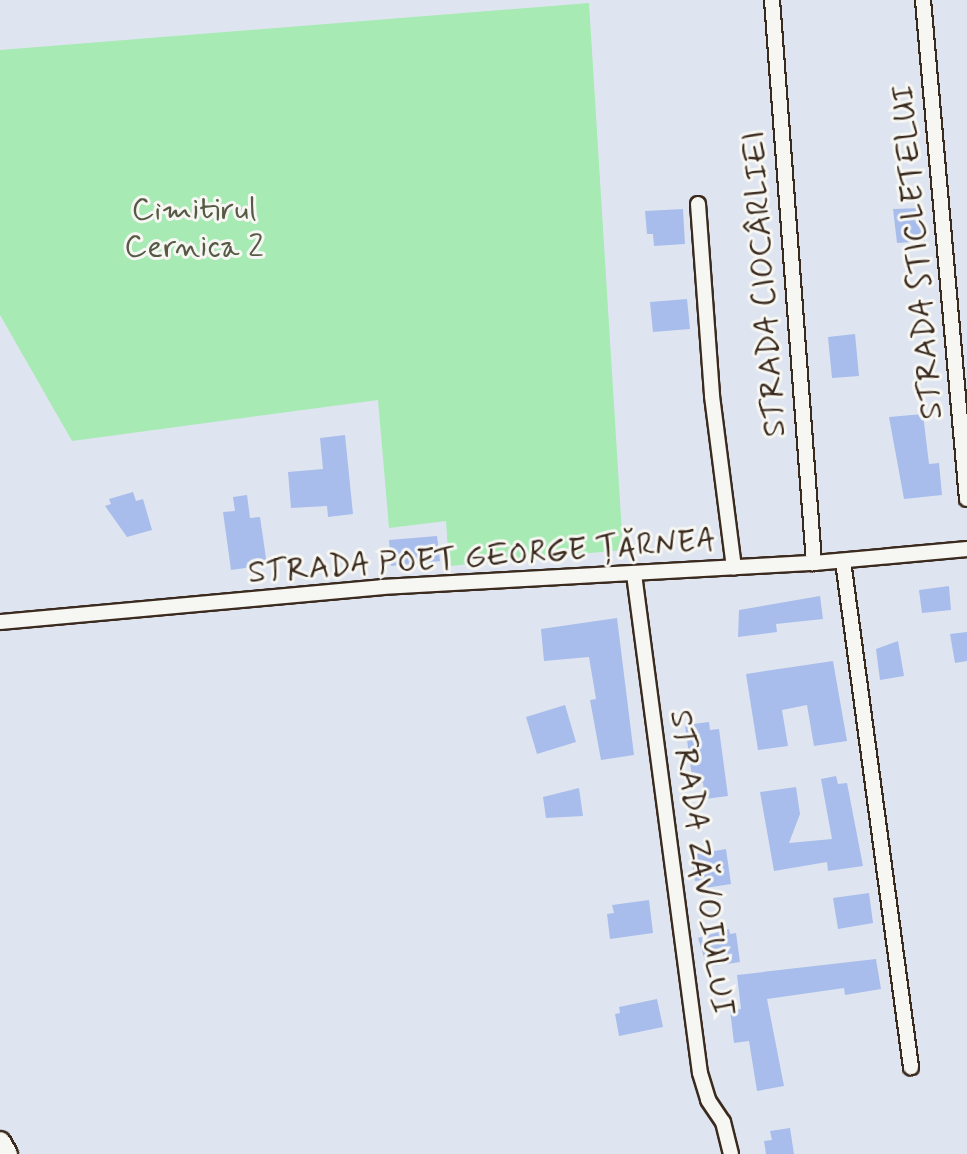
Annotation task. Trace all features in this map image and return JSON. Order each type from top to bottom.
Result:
[{"type":"main road","points":[[0,1142],[7,1154]]},
{"type":"street","name":"STRADA CIOCÂRLIEI","points":[[772,0],[814,563]]},
{"type":"street","name":"STRADA STICLETELUI","points":[[923,0],[967,499]]},
{"type":"street","points":[[698,204],[712,396],[734,568]]},
{"type":"street","name":"STRADA POET GEORGE ȚĂRNEA","points":[[0,622],[382,587],[814,563],[967,549]]},
{"type":"street","points":[[843,561],[911,1067]]},
{"type":"street","name":"STRADA ZĂVOIULUI","points":[[634,574],[700,1073],[708,1100],[723,1122],[731,1154]]},
{"type":"green space","name":"Cimitirul Cernica 2","points":[[589,3],[623,550],[449,566],[446,521],[389,528],[378,400],[72,441],[0,315],[0,50]]},
{"type":"building","points":[[922,208],[925,241],[897,243],[893,209]]},
{"type":"building","points":[[683,209],[685,244],[654,246],[653,234],[647,234],[645,211]]},
{"type":"building","points":[[687,299],[690,329],[653,332],[650,302]]},
{"type":"building","points":[[855,334],[859,376],[832,378],[828,337]]},
{"type":"building","points":[[923,414],[929,464],[939,463],[942,495],[904,499],[889,417]]},
{"type":"building","points":[[345,435],[353,514],[328,517],[327,506],[291,508],[288,472],[323,469],[320,438]]},
{"type":"building","points":[[133,492],[136,501],[143,499],[152,530],[127,537],[105,506],[111,504],[109,499]]},
{"type":"building","points":[[247,495],[250,518],[260,517],[267,565],[231,570],[223,512],[235,511],[233,497]]},
{"type":"building","points":[[437,536],[440,561],[391,566],[389,540]]},
{"type":"building","points":[[949,586],[951,610],[922,613],[919,590]]},
{"type":"building","points":[[820,596],[823,619],[776,624],[777,632],[738,637],[739,610]]},
{"type":"building","points":[[617,618],[634,755],[601,760],[590,700],[596,699],[589,657],[544,661],[541,629]]},
{"type":"building","points":[[967,632],[967,661],[955,663],[950,634]]},
{"type":"building","points":[[898,641],[904,676],[880,680],[876,649]]},
{"type":"building","points":[[833,661],[847,741],[814,746],[807,705],[782,710],[788,746],[758,750],[746,674]]},
{"type":"building","points":[[565,705],[576,742],[537,754],[526,717]]},
{"type":"building","points":[[709,722],[710,730],[719,729],[728,796],[705,799],[703,783],[693,784],[685,725]]},
{"type":"building","points":[[836,776],[838,784],[847,783],[863,866],[828,871],[827,862],[774,871],[760,792],[796,787],[800,814],[789,843],[832,839],[821,779]]},
{"type":"building","points":[[579,788],[583,816],[546,818],[543,797]]},
{"type":"building","points":[[726,849],[731,884],[705,888],[704,880],[695,881],[691,855]]},
{"type":"building","points":[[869,893],[873,923],[838,929],[833,898]]},
{"type":"building","points":[[649,900],[653,933],[610,939],[607,914],[614,913],[612,905]]},
{"type":"building","points":[[729,929],[730,934],[736,933],[740,962],[707,967],[698,938]]},
{"type":"building","points":[[876,959],[881,989],[845,995],[844,988],[767,999],[784,1086],[757,1091],[749,1041],[734,1043],[730,1010],[741,1009],[737,975]]},
{"type":"building","points":[[657,999],[663,1027],[619,1036],[615,1014],[620,1013],[619,1007]]},
{"type":"building","points":[[790,1128],[794,1154],[766,1154],[764,1141],[772,1140],[770,1131]]}]
